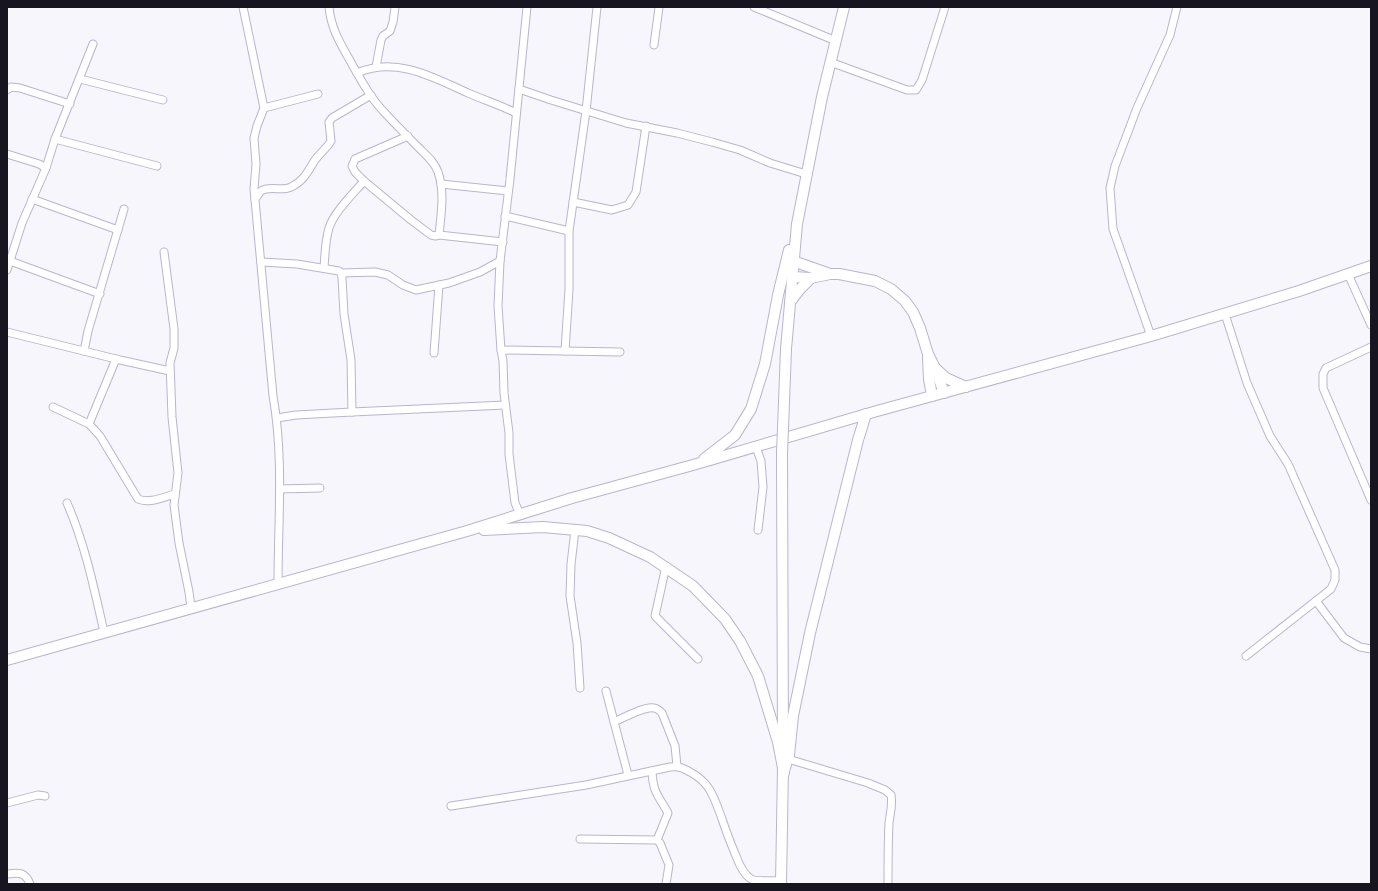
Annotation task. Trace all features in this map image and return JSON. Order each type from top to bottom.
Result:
[{"type":"main road","points":[[781,882],[784,772],[782,453],[786,349],[797,224],[822,97],[844,7]]},
{"type":"main road","points":[[694,465],[707,457],[735,435],[751,409],[765,364],[783,273],[797,224]]},
{"type":"main road","points":[[793,261],[830,274],[858,277],[875,282],[891,289],[905,301],[913,312],[920,328],[928,354],[944,393]]},
{"type":"main road","points":[[7,660],[694,465],[866,414],[1150,336],[1225,314],[1371,266]]},
{"type":"main road","points":[[793,277],[811,278],[830,274]]},
{"type":"main road","points":[[790,302],[811,278]]},
{"type":"main road","points":[[928,354],[929,379],[932,396]]},
{"type":"main road","points":[[935,368],[946,378],[966,387]]},
{"type":"main road","points":[[784,772],[788,759],[793,716],[810,634],[858,440],[866,414]]},
{"type":"main road","points":[[467,530],[543,527],[587,531],[610,538],[644,553],[666,566],[712,604],[725,619],[740,641],[758,676],[778,742],[784,772]]},
{"type":"street","points":[[243,7],[264,108],[254,138],[255,199],[276,418],[280,489],[278,584]]},
{"type":"street","points":[[329,7],[333,27],[339,42],[371,95],[385,113],[438,170],[442,184],[439,235]]},
{"type":"street","points":[[376,67],[381,40],[383,36],[390,31],[395,7]]},
{"type":"street","points":[[520,514],[515,503],[509,454],[509,433],[498,306],[500,261],[527,7]]},
{"type":"street","points":[[564,351],[569,289],[569,231],[586,111],[597,7]]},
{"type":"street","points":[[654,45],[659,7]]},
{"type":"street","points":[[754,7],[836,41]]},
{"type":"street","points":[[830,62],[907,90],[916,90],[922,80],[946,7]]},
{"type":"street","points":[[1150,336],[1113,229],[1110,188],[1115,166],[1137,108],[1170,35],[1177,7]]},
{"type":"street","points":[[7,270],[22,224],[46,168],[55,139],[93,44]]},
{"type":"street","points":[[357,73],[376,67],[386,66],[415,70],[516,113]]},
{"type":"street","points":[[80,79],[163,100]]},
{"type":"street","points":[[7,90],[11,87],[20,88],[70,104]]},
{"type":"street","points":[[519,89],[586,111],[740,150],[770,163],[806,174]]},
{"type":"street","points":[[264,108],[318,94]]},
{"type":"street","points":[[255,199],[261,191],[269,188],[280,190],[290,188],[301,181],[332,141],[329,122],[332,118],[371,95]]},
{"type":"street","points":[[573,202],[612,210],[628,204],[636,192],[646,126]]},
{"type":"street","points":[[408,136],[355,158],[352,166],[355,172],[411,220],[431,235],[503,242]]},
{"type":"street","points":[[55,139],[157,166]]},
{"type":"street","points":[[7,154],[39,164],[46,168]]},
{"type":"street","points":[[324,268],[325,245],[329,227],[336,214],[364,181]]},
{"type":"street","points":[[442,184],[508,192]]},
{"type":"street","points":[[32,199],[118,230]]},
{"type":"street","points":[[84,351],[88,330],[124,210]]},
{"type":"street","points":[[505,216],[569,231]]},
{"type":"street","points":[[164,252],[174,329],[174,348],[170,363],[170,371],[172,417],[178,473],[175,494],[175,515],[191,608]]},
{"type":"street","points":[[10,261],[100,294]]},
{"type":"street","points":[[261,262],[297,264],[339,271],[341,273],[375,272],[388,275],[403,285],[416,290],[439,285],[480,272],[500,261]]},
{"type":"street","points":[[341,273],[344,314],[350,345],[352,412]]},
{"type":"street","points":[[1348,274],[1371,324]]},
{"type":"street","points":[[434,353],[439,285]]},
{"type":"street","points":[[1225,314],[1248,383],[1270,436],[1288,464],[1335,570],[1335,580],[1331,589],[1246,656]]},
{"type":"street","points":[[7,332],[170,371]]},
{"type":"street","points":[[1371,347],[1326,368],[1323,374],[1323,388],[1371,500]]},
{"type":"street","points":[[501,350],[620,352]]},
{"type":"street","points":[[89,424],[116,359]]},
{"type":"street","points":[[276,418],[296,415],[506,405]]},
{"type":"street","points":[[53,407],[89,424],[100,436],[138,499],[143,501],[151,500],[175,494]]},
{"type":"street","points":[[756,447],[762,461],[763,487],[758,530]]},
{"type":"street","points":[[280,489],[320,488]]},
{"type":"street","points":[[67,503],[75,522],[88,564],[104,632]]},
{"type":"street","points":[[575,530],[571,564],[570,596],[577,643],[580,688]]},
{"type":"street","points":[[666,566],[655,616],[698,659]]},
{"type":"street","points":[[1316,601],[1344,638],[1360,647],[1371,649]]},
{"type":"street","points":[[606,691],[628,775]]},
{"type":"street","points":[[614,722],[647,709],[654,708],[658,710],[662,714],[675,746],[677,766]]},
{"type":"street","points":[[788,759],[868,783],[885,790],[892,795],[888,841],[888,884]]},
{"type":"street","points":[[451,806],[586,785],[628,775],[677,766],[699,777],[716,799],[739,863],[746,875],[750,879],[756,881],[770,880],[781,882]]},
{"type":"street","points":[[652,771],[652,785],[668,813],[657,840]]},
{"type":"street","points":[[7,803],[38,795],[45,796]]},
{"type":"street","points":[[580,839],[657,840]]},
{"type":"street","points":[[657,840],[660,843],[669,866],[666,884]]},
{"type":"street","points":[[7,874],[22,874],[28,878],[30,884]]}]
